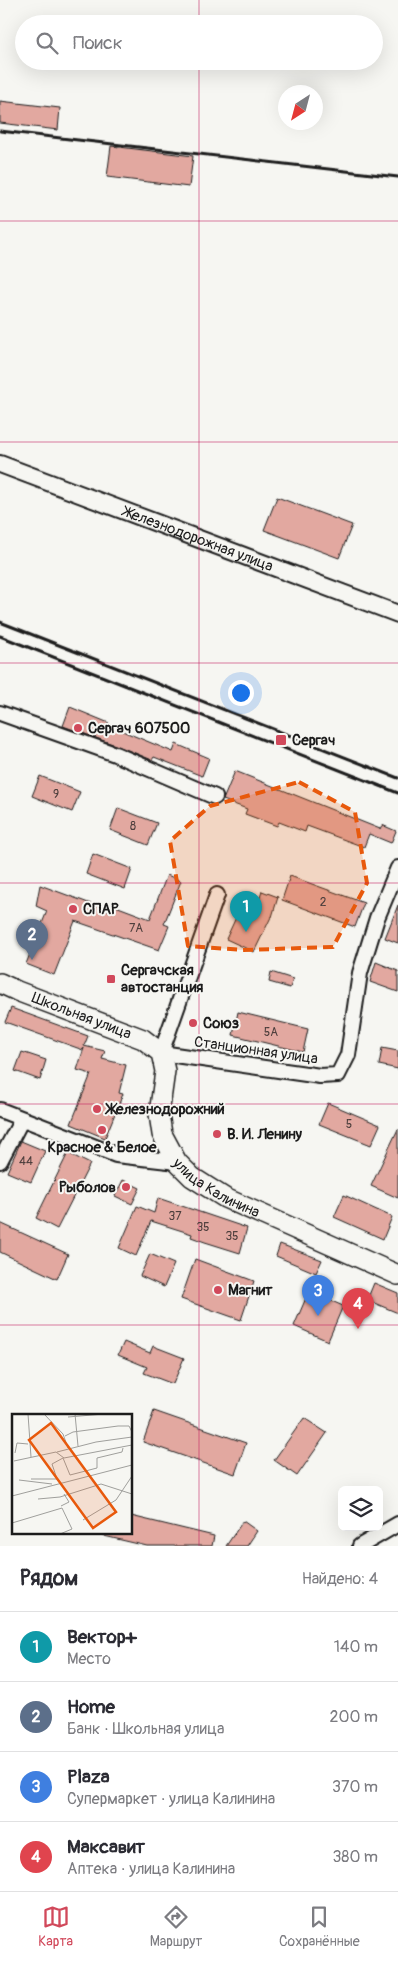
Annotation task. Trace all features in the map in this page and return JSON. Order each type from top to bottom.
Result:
[{"type":"main road","name":"Школьная улица","points":[[0,982],[17,991],[142,1039],[161,1053]]},
{"type":"main road","points":[[161,1053],[165,1071],[159,1114],[162,1134],[177,1162]]},
{"type":"main road","name":"улица Калинина","points":[[177,1162],[192,1177],[225,1198],[398,1275]]},
{"type":"street","name":"Железнодорожная улица","points":[[0,464],[398,614]]},
{"type":"street","points":[[0,713],[115,754],[215,797]]},
{"type":"street","name":"Станционная улица","points":[[161,1053],[320,1076],[338,1075],[348,1055],[360,973],[377,918],[398,868]]},
{"type":"street","points":[[161,1053],[217,895]]},
{"type":"street","name":"улица Калинина","points":[[0,1110],[116,1155],[177,1162]]},
{"type":"street","points":[[0,1161],[22,1119]]},
{"type":"street","points":[[360,1546],[398,1524]]},
{"type":"highlighted area","points":[[299,782],[355,812],[367,883],[333,947],[243,950],[188,946],[170,841],[210,806]]},
{"type":"building","points":[[0,101],[60,108],[58,130],[0,123]]},
{"type":"building","points":[[111,146],[193,156],[189,187],[107,177]]},
{"type":"building","points":[[277,497],[352,525],[339,558],[264,530]]},
{"type":"building","points":[[70,707],[173,752],[176,744],[209,758],[202,776],[154,757],[152,760],[63,726]]},
{"type":"building","name":"Сергач","points":[[235,771],[380,829],[382,825],[396,831],[391,843],[369,834],[364,847],[307,826],[305,832],[279,822],[277,826],[245,814],[247,809],[223,800]]},
{"type":"building","points":[[40,776],[80,792],[72,812],[32,796]]},
{"type":"building","points":[[118,808],[157,823],[148,845],[110,830]]},
{"type":"building","points":[[93,854],[132,869],[125,889],[86,874]]},
{"type":"building","points":[[167,875],[181,881],[164,924],[169,926],[159,950],[75,921],[54,975],[26,964],[47,911],[36,906],[40,885],[110,911],[113,905],[150,919]]},
{"type":"building","points":[[290,876],[364,903],[355,927],[282,900]]},
{"type":"building","points":[[262,891],[278,897],[272,917],[254,952],[226,939],[239,911],[254,918]]},
{"type":"building","points":[[398,905],[398,943],[385,938]]},
{"type":"building","points":[[376,962],[398,971],[398,992],[370,982]]},
{"type":"building","points":[[271,972],[293,979],[290,988],[269,982]]},
{"type":"building","points":[[11,1008],[88,1036],[84,1046],[105,1051],[102,1059],[126,1065],[119,1093],[123,1094],[105,1138],[71,1124],[91,1074],[77,1070],[84,1048],[83,1050],[5,1022]]},
{"type":"building","points":[[238,1012],[308,1029],[303,1052],[233,1035]]},
{"type":"building","points":[[382,1048],[398,1051],[398,1069],[379,1065]]},
{"type":"building","points":[[22,1052],[46,1060],[40,1080],[15,1071]]},
{"type":"building","points":[[328,1103],[380,1125],[371,1145],[319,1124]]},
{"type":"building","points":[[398,1129],[398,1198],[371,1186]]},
{"type":"building","points":[[21,1141],[45,1151],[31,1182],[7,1172]]},
{"type":"building","points":[[68,1153],[90,1164],[57,1229],[36,1218]]},
{"type":"building","points":[[123,1180],[140,1188],[132,1204],[115,1196]]},
{"type":"building","points":[[344,1195],[392,1217],[383,1239],[334,1217]]},
{"type":"building","points":[[158,1198],[247,1228],[240,1253],[191,1237],[192,1234],[151,1221],[136,1256],[119,1248],[137,1206],[154,1213]]},
{"type":"building","points":[[0,1223],[68,1254],[57,1279],[0,1252]]},
{"type":"building","points":[[280,1244],[322,1260],[316,1273],[276,1256]]},
{"type":"building","points":[[150,1254],[174,1264],[164,1287],[140,1276]]},
{"type":"building","name":"Магнит","points":[[195,1259],[254,1281],[241,1320],[181,1299]]},
{"type":"building","points":[[374,1283],[398,1293],[398,1313],[367,1300]]},
{"type":"building","points":[[309,1291],[343,1306],[328,1341],[294,1326]]},
{"type":"building","points":[[124,1342],[150,1353],[153,1346],[184,1358],[173,1384],[144,1373],[147,1367],[118,1355]]},
{"type":"building","points":[[154,1411],[246,1443],[235,1474],[143,1442]]},
{"type":"building","points":[[304,1418],[327,1433],[297,1476],[274,1460]]},
{"type":"building","points":[[132,1516],[214,1536],[212,1546],[147,1546],[104,1536],[104,1534],[132,1534]]},
{"type":"building","points":[[243,1521],[257,1531],[247,1546],[226,1546]]},
{"type":"railway","points":[[0,131],[398,177]]},
{"type":"railway","points":[[0,622],[398,778]]},
{"type":"railway","points":[[0,636],[398,793]]},
{"type":"place","name":"Сергач 607500","points":[[78,728]]},
{"type":"place","name":"Сергач","points":[[281,740]]},
{"type":"place","name":"СПАР","points":[[73,909]]},
{"type":"place","name":"Вектор+","points":[[246,932]]},
{"type":"place","name":"Home","points":[[32,960]]},
{"type":"place","name":"Сергачская автостанция","points":[[111,979]]},
{"type":"place","name":"Союз","points":[[193,1023]]},
{"type":"place","name":"Железнодорожний","points":[[97,1109]]},
{"type":"place","name":"Красное & Белое","points":[[102,1130]]},
{"type":"place","name":"В. И. Ленину","points":[[217,1134]]},
{"type":"place","name":"Рыболов","points":[[126,1187]]},
{"type":"place","name":"Магнит","points":[[218,1290]]},
{"type":"place","name":"Plaza","points":[[318,1316]]},
{"type":"place","name":"Максавит","points":[[358,1329]]}]
